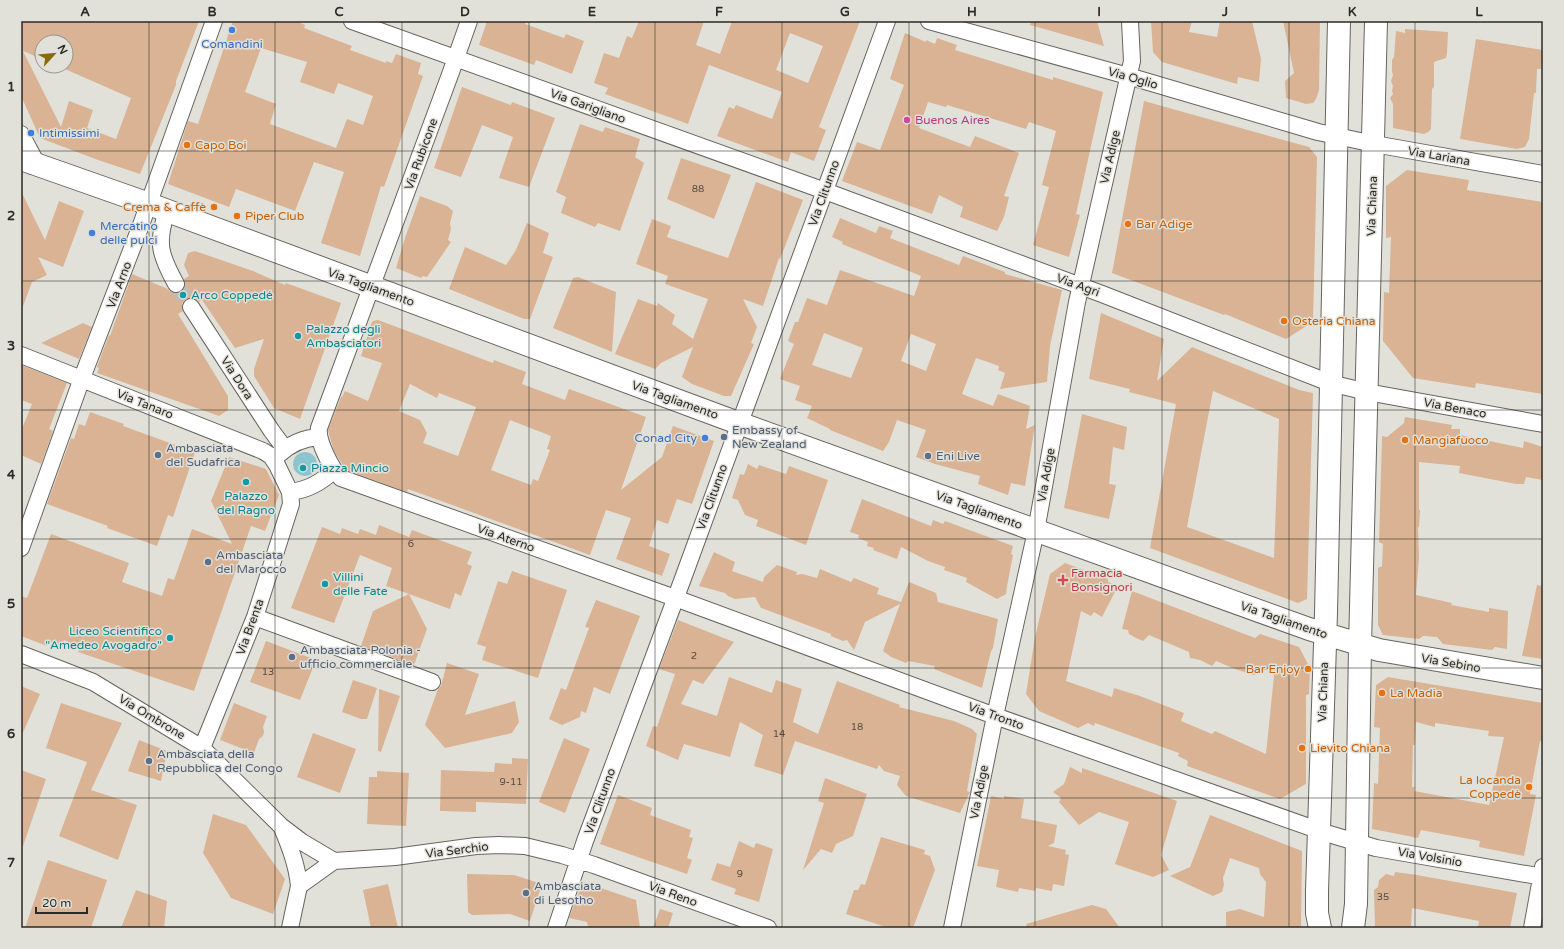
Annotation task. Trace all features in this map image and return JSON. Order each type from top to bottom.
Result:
[{"type":"street","name":"Via Arno","points":[[21,548],[82,378],[130,257],[158,207],[214,21]]},
{"type":"street","name":"Via Garigliano","points":[[352,21],[825,191]]},
{"type":"street","name":"Via Rubicone","points":[[371,287],[469,21]]},
{"type":"street","name":"Via Clitunno","points":[[556,928],[578,860],[825,191],[886,21]]},
{"type":"street","name":"Via Oglio","points":[[929,21],[1336,136]]},
{"type":"street","name":"Via Adige","points":[[952,928],[994,716],[1036,531],[1080,286],[1132,61],[1130,21]]},
{"type":"street","name":"Via Chiana","points":[[1320,928],[1316,903],[1325,634],[1339,21]]},
{"type":"street","name":"Via Chiana","points":[[1353,927],[1356,908],[1360,646],[1376,21]]},
{"type":"street","points":[[21,134],[26,164]]},
{"type":"street","name":"Via Lariana","points":[[1336,136],[1543,174]]},
{"type":"street","name":"Via Tagliamento","points":[[26,164],[158,207],[739,423],[1036,531],[1360,646]]},
{"type":"street","name":"Via Agri","points":[[825,191],[1080,286],[1330,383]]},
{"type":"street","points":[[158,207],[161,232],[160,249],[176,284]]},
{"type":"street","points":[[319,433],[300,440],[276,454],[290,498],[314,486],[336,472],[319,433],[371,287]]},
{"type":"street","name":"Via Dora","points":[[190,307],[271,430],[276,454]]},
{"type":"street","name":"Via Tanaro","points":[[21,355],[276,454]]},
{"type":"street","points":[[1330,383],[1367,392]]},
{"type":"street","name":"Via Benaco","points":[[1367,392],[1543,424]]},
{"type":"street","name":"Via Aterno","points":[[336,472],[341,478],[359,485],[675,598]]},
{"type":"street","name":"Via Brenta","points":[[202,748],[254,617],[290,498]]},
{"type":"street","name":"Via Tronto","points":[[675,598],[994,716],[1319,829]]},
{"type":"street","points":[[254,617],[432,682]]},
{"type":"street","name":"Via Sebino","points":[[1360,646],[1543,678]]},
{"type":"street","name":"Via Ombrone","points":[[21,654],[93,682],[202,748],[281,826],[302,842],[334,861]]},
{"type":"street","name":"Via Ombrone","points":[[281,826],[294,858],[299,886]]},
{"type":"street","name":"Via Volsinio","points":[[1319,829],[1376,848],[1542,873]]},
{"type":"street","name":"Via Serchio","points":[[334,861],[395,857],[476,846],[499,845],[533,848],[578,860]]},
{"type":"street","name":"Via Reno","points":[[578,860],[768,928]]},
{"type":"street","points":[[290,928],[299,886],[334,861]]},
{"type":"street","points":[[1532,928],[1542,873]]},
{"type":"water","points":[[305,452],[313,456],[317,464],[313,472],[305,476],[297,472],[293,464],[297,456]]},
{"type":"building","points":[[21,21],[199,21],[176,81],[176,85],[140,174],[40,138],[21,96]],"holes":[[[34,34],[74,34],[74,73],[131,98],[116,139],[87,128],[93,110],[69,101],[61,127],[23,51],[34,56]]]},
{"type":"building","points":[[233,21],[296,21],[305,25],[304,28],[352,46],[350,50],[386,63],[386,61],[392,63],[396,54],[421,63],[418,74],[423,76],[384,187],[381,186],[360,256],[321,243],[344,172],[314,162],[295,211],[236,189],[229,207],[168,184],[188,121],[198,124]],"holes":[[[261,48],[307,62],[300,82],[334,94],[338,83],[373,96],[363,125],[347,119],[336,148],[270,124],[276,104],[245,92]]]},
{"type":"building","points":[[487,21],[526,21],[525,24],[564,38],[566,34],[584,41],[572,74],[536,60],[534,65],[479,45]]},
{"type":"building","points":[[639,21],[704,21],[696,45],[720,54],[732,21],[860,21],[819,127],[826,130],[814,161],[791,152],[788,162],[717,136],[729,107],[734,109],[736,105],[772,119],[782,92],[709,65],[688,124],[605,94],[608,88],[594,83],[604,53],[619,58],[627,36],[632,38]],"holes":[[[790,33],[823,46],[808,83],[776,70]]]},
{"type":"building","points":[[1031,21],[1097,21],[1104,46],[1030,25]]},
{"type":"building","points":[[1151,21],[1192,21],[1189,32],[1217,37],[1220,21],[1252,21],[1261,59],[1259,82],[1238,77],[1237,84],[1162,62],[1153,52]]},
{"type":"building","points":[[1283,21],[1320,21],[1319,90],[1313,103],[1306,104],[1286,98],[1285,81],[1294,73]]},
{"type":"building","points":[[1405,29],[1448,32],[1446,58],[1434,62],[1431,129],[1424,134],[1393,128],[1393,104],[1390,98],[1393,94],[1393,86],[1391,81],[1393,75],[1392,60],[1394,57],[1396,31],[1405,33]]},
{"type":"building","points":[[905,33],[926,42],[926,40],[935,44],[937,38],[957,45],[955,50],[1053,80],[1053,77],[1103,92],[1076,214],[1080,215],[1069,257],[1033,245],[1049,187],[1042,185],[1056,131],[1029,122],[1026,129],[947,105],[946,107],[928,102],[919,128],[970,147],[975,136],[1019,153],[1004,196],[1009,197],[1004,217],[997,231],[960,217],[963,207],[939,195],[932,214],[842,181],[857,142],[880,150],[904,85],[890,79]]},
{"type":"building","points":[[1476,39],[1543,50],[1541,69],[1537,69],[1536,93],[1534,93],[1529,139],[1525,147],[1517,149],[1460,139]]},
{"type":"building","points":[[462,87],[511,105],[512,102],[555,118],[529,187],[499,178],[513,137],[482,125],[461,177],[434,168]]},
{"type":"building","points":[[1144,101],[1309,147],[1317,157],[1313,322],[1286,339],[1225,314],[1224,315],[1112,273]]},
{"type":"building","points":[[580,124],[603,132],[605,127],[640,139],[635,157],[644,163],[620,231],[598,223],[595,227],[561,213],[566,197],[556,192]]},
{"type":"building","points":[[681,158],[731,175],[714,219],[667,199]]},
{"type":"building","points":[[1407,170],[1469,180],[1467,190],[1543,202],[1543,394],[1476,383],[1475,388],[1413,378],[1383,341],[1384,292],[1389,293],[1391,237],[1386,238],[1386,186]]},
{"type":"building","points":[[756,182],[803,200],[780,259],[779,258],[763,306],[743,299],[757,327],[751,343],[754,344],[731,396],[724,396],[692,384],[682,377],[693,347],[661,363],[655,369],[615,354],[638,299],[657,306],[658,303],[675,315],[672,324],[693,339],[708,299],[665,284],[668,276],[636,264],[652,219],[671,226],[667,237],[728,258]]},
{"type":"building","points":[[21,191],[45,240],[59,201],[84,211],[63,267],[38,257],[47,275],[32,282],[22,309]]},
{"type":"building","points":[[420,196],[447,206],[453,211],[448,240],[451,242],[427,277],[423,276],[421,278],[396,268]]},
{"type":"building","points":[[840,218],[876,233],[879,226],[893,231],[890,238],[959,265],[963,256],[1005,272],[1005,274],[1062,290],[1050,346],[1047,382],[1000,389],[1005,373],[998,370],[999,366],[976,358],[962,394],[993,406],[998,394],[1030,406],[1026,429],[1035,425],[1025,486],[1011,483],[1008,495],[978,484],[980,476],[935,464],[916,457],[926,430],[897,420],[889,442],[883,451],[830,430],[807,418],[812,406],[795,400],[800,386],[780,379],[794,344],[788,341],[795,322],[798,322],[807,298],[827,305],[840,270],[914,296],[921,276],[842,244],[843,242],[832,237]],"holes":[[[824,333],[863,348],[851,378],[812,365]],[[911,334],[936,344],[926,371],[901,361]]]},
{"type":"building","points":[[527,223],[549,233],[543,253],[553,257],[530,319],[524,319],[449,289],[465,247],[506,265],[516,250]]},
{"type":"building","points":[[195,251],[253,271],[285,285],[286,283],[341,303],[300,419],[274,408],[254,376],[254,369],[264,339],[235,348],[202,300],[199,302],[195,298],[186,299],[182,303],[183,311],[178,314],[228,396],[228,410],[219,416],[97,373],[99,368],[97,367],[109,335],[110,336],[132,274],[168,289],[171,292],[180,293],[184,289],[184,279],[189,276],[184,265],[188,253]]},
{"type":"building","points":[[578,277],[616,292],[612,352],[553,328],[573,278]]},
{"type":"building","points":[[1101,313],[1164,339],[1157,381],[1192,347],[1299,390],[1313,393],[1307,599],[1298,603],[1150,548],[1176,404],[1129,392],[1130,389],[1089,379]],"holes":[[[1213,391],[1279,419],[1274,558],[1187,527]]]},
{"type":"building","points":[[378,320],[493,363],[494,360],[526,372],[522,384],[565,400],[569,389],[646,417],[621,490],[662,457],[673,426],[714,441],[692,504],[677,499],[668,524],[657,520],[649,546],[670,554],[662,576],[616,559],[631,518],[606,510],[590,555],[408,489],[407,492],[346,470],[334,451],[328,430],[341,397],[345,391],[368,401],[382,363],[361,356],[373,321]],"holes":[[[410,384],[437,398],[439,393],[476,407],[458,456],[423,443],[427,433],[420,420],[399,411]],[[510,420],[551,436],[547,449],[550,450],[538,481],[533,479],[531,485],[491,470]]]},
{"type":"building","points":[[83,323],[92,327],[79,359],[41,343]]},
{"type":"building","points":[[21,365],[67,383],[49,429],[53,431],[41,464],[21,455],[21,431],[32,404],[21,400]]},
{"type":"building","points":[[90,412],[124,424],[123,426],[195,452],[173,517],[168,515],[157,546],[107,528],[108,526],[47,504],[71,438],[74,439],[79,424],[85,426]]},
{"type":"building","points":[[1082,414],[1127,427],[1124,450],[1113,447],[1109,484],[1116,485],[1109,519],[1064,508]]},
{"type":"building","points":[[1405,417],[1452,425],[1451,429],[1460,429],[1460,435],[1523,448],[1524,441],[1543,447],[1543,480],[1526,477],[1524,484],[1516,484],[1459,473],[1460,466],[1419,462],[1419,558],[1416,595],[1452,603],[1451,605],[1489,612],[1489,608],[1508,611],[1507,649],[1495,647],[1492,650],[1443,644],[1437,637],[1423,636],[1419,639],[1383,635],[1378,625],[1378,568],[1382,566],[1383,544],[1379,542],[1382,436],[1387,437],[1404,423]]},
{"type":"building","points":[[229,457],[266,469],[279,495],[265,531],[251,526],[194,691],[78,652],[80,647],[64,640],[62,646],[49,641],[47,646],[21,636],[21,596],[27,598],[51,534],[129,563],[122,582],[162,596],[168,578],[174,580],[192,529],[232,544],[211,501]]},
{"type":"building","points":[[748,464],[757,469],[759,465],[786,474],[789,466],[828,480],[806,545],[756,526],[758,520],[745,515],[738,500],[732,498],[740,474],[744,475]]},
{"type":"building","points":[[862,499],[931,526],[933,520],[943,524],[945,521],[1013,546],[1011,554],[1013,555],[1006,594],[997,599],[966,582],[967,578],[944,570],[945,567],[928,561],[901,547],[897,559],[873,550],[874,548],[867,546],[868,542],[858,538],[859,535],[850,532]]},
{"type":"building","points":[[379,525],[409,537],[412,530],[472,552],[467,564],[472,566],[461,596],[455,593],[450,609],[386,586],[392,568],[360,555],[334,623],[291,608],[322,527],[340,534],[342,528],[358,534],[360,529],[376,535]]},
{"type":"building","points":[[714,552],[735,562],[732,571],[763,582],[764,577],[777,565],[797,572],[796,575],[802,574],[817,578],[820,569],[851,582],[854,578],[879,588],[877,594],[901,602],[909,582],[936,593],[938,602],[998,619],[993,648],[982,688],[934,669],[935,666],[908,661],[906,663],[891,657],[883,651],[900,604],[865,622],[854,650],[847,640],[843,641],[831,636],[831,634],[761,608],[755,597],[735,599],[725,593],[699,586]]},
{"type":"building","points":[[1065,563],[1108,579],[1108,582],[1118,586],[1102,617],[1094,612],[1091,616],[1081,611],[1066,681],[1112,697],[1114,688],[1140,696],[1184,713],[1181,721],[1212,734],[1215,731],[1266,754],[1275,666],[1254,675],[1216,661],[1212,666],[1200,660],[1190,658],[1189,652],[1149,635],[1143,641],[1136,638],[1129,634],[1128,630],[1122,629],[1132,591],[1255,638],[1260,634],[1299,647],[1310,668],[1309,694],[1306,695],[1306,784],[1280,799],[1187,766],[1188,761],[1178,756],[1179,753],[1095,723],[1094,726],[1088,723],[1078,728],[1039,711],[1026,694],[1035,637],[1050,574]]},
{"type":"building","points":[[512,571],[567,590],[538,678],[482,660],[486,647],[477,644],[498,581],[507,584]]},
{"type":"building","points":[[1537,585],[1543,586],[1543,659],[1522,656]]},
{"type":"building","points":[[409,594],[427,629],[414,665],[361,646],[373,611]]},
{"type":"building","points":[[596,600],[640,616],[610,694],[594,687],[586,713],[581,711],[580,717],[562,725],[549,719],[561,688],[566,690],[589,628],[585,627]]},
{"type":"building","points":[[678,620],[734,642],[703,684],[693,680],[681,704],[717,716],[729,677],[772,693],[776,680],[802,689],[793,722],[818,734],[837,681],[900,705],[899,707],[954,721],[972,729],[977,734],[967,791],[970,792],[960,813],[906,796],[897,785],[900,776],[884,771],[879,765],[877,769],[795,741],[783,775],[754,766],[763,735],[740,722],[730,757],[684,744],[678,760],[646,746],[653,726],[657,727],[675,674],[659,669]]},
{"type":"building","points":[[266,641],[316,660],[300,700],[250,682]]},
{"type":"building","points":[[447,663],[479,674],[465,715],[515,701],[519,722],[512,733],[445,748],[425,725],[438,689],[441,686]]},
{"type":"building","points":[[1388,677],[1543,703],[1543,742],[1540,741],[1530,794],[1536,795],[1524,856],[1479,847],[1480,841],[1421,830],[1418,838],[1372,829],[1374,783],[1378,784],[1380,728],[1374,727],[1376,685]],"holes":[[[1416,722],[1435,727],[1435,723],[1489,731],[1488,736],[1504,737],[1489,805],[1414,791],[1415,787],[1412,787],[1413,745],[1415,745]]]},
{"type":"building","points":[[353,680],[377,688],[367,719],[361,719],[342,712]]},
{"type":"building","points":[[21,686],[40,694],[21,737]]},
{"type":"building","points":[[379,689],[400,696],[381,752],[378,751]]},
{"type":"building","points":[[61,703],[122,723],[91,790],[137,805],[118,860],[59,836],[87,762],[46,748]]},
{"type":"building","points":[[234,703],[267,716],[263,727],[263,736],[259,739],[254,753],[220,740]]},
{"type":"building","points":[[313,733],[356,749],[340,793],[297,777]]},
{"type":"building","points":[[564,738],[590,749],[565,813],[539,802]]},
{"type":"building","points":[[139,740],[167,751],[161,781],[128,771]]},
{"type":"building","points":[[512,758],[528,759],[526,804],[476,802],[476,812],[440,811],[441,770],[494,772],[495,763],[512,764]]},
{"type":"building","points":[[1070,767],[1082,773],[1082,768],[1177,801],[1161,855],[1169,870],[1153,877],[1115,864],[1129,822],[1099,812],[1079,825],[1059,802],[1061,798],[1053,792],[1064,784]]},
{"type":"building","points":[[21,770],[46,779],[23,846],[21,845]]},
{"type":"building","points":[[377,771],[409,773],[406,826],[367,824],[369,777],[377,777]]},
{"type":"building","points":[[825,778],[867,794],[853,836],[836,844],[832,853],[821,849],[803,870],[824,803],[818,801]]},
{"type":"building","points":[[618,795],[652,808],[650,815],[691,830],[689,837],[693,838],[687,858],[692,860],[687,874],[600,844]]},
{"type":"building","points":[[991,796],[1004,799],[1004,796],[1024,799],[1021,818],[1057,825],[1054,843],[1048,846],[1066,850],[1065,854],[1069,855],[1064,886],[1053,884],[1052,891],[1036,888],[1035,891],[1019,888],[1018,892],[996,887],[999,870],[977,866]]},
{"type":"building","points":[[213,814],[246,825],[285,879],[273,914],[231,898],[203,853]]},
{"type":"building","points":[[1210,815],[1302,851],[1301,928],[1226,928],[1226,912],[1240,909],[1264,917],[1266,882],[1260,874],[1259,868],[1230,858],[1223,878],[1224,885],[1222,892],[1213,896],[1170,876],[1190,867]]},
{"type":"building","points":[[881,837],[925,850],[924,854],[930,856],[935,870],[913,928],[889,928],[846,914],[854,890],[858,890],[861,884],[865,885]]},
{"type":"building","points":[[739,841],[754,848],[756,843],[773,849],[759,902],[734,894],[736,889],[711,880],[717,863],[730,867]]},
{"type":"building","points":[[48,860],[107,880],[91,928],[25,928]]},
{"type":"building","points":[[1395,872],[1517,893],[1510,928],[1478,928],[1479,921],[1412,908],[1411,928],[1375,928],[1374,890],[1378,887],[1379,880],[1386,874],[1394,876]]},
{"type":"building","points":[[467,874],[514,875],[542,884],[530,921],[510,914],[472,915],[468,912]]},
{"type":"building","points":[[583,882],[636,900],[640,928],[588,927],[587,922],[569,918]]},
{"type":"building","points":[[388,884],[398,928],[371,928],[363,890]]},
{"type":"building","points":[[136,890],[167,901],[164,928],[121,928]]},
{"type":"building","points":[[1092,905],[1106,909],[1120,928],[1027,928],[1026,924]]},
{"type":"building","points":[[660,909],[673,913],[668,928],[653,928]]},
{"type":"tunnel","points":[[176,284],[191,307]]},
{"type":"place","name":"Comandini","points":[[232,30]]},
{"type":"place","name":"Buenos Aires","points":[[907,120]]},
{"type":"place","name":"Intimissimi","points":[[31,133]]},
{"type":"place","name":"Capo Boi","points":[[187,145]]},
{"type":"place","name":"Crema & Caffè","points":[[214,207]]},
{"type":"place","name":"Piper Club","points":[[237,216]]},
{"type":"place","name":"Bar Adige","points":[[1128,224]]},
{"type":"place","name":"Mercatino delle pulci","points":[[92,233]]},
{"type":"place","name":"Arco Coppedé","points":[[183,295]]},
{"type":"place","name":"Osteria Chiana","points":[[1284,321]]},
{"type":"place","name":"Palazzo degli Ambasciatori","points":[[298,336]]},
{"type":"place","name":"Embassy of New Zealand","points":[[724,437]]},
{"type":"place","name":"Conad City","points":[[705,438]]},
{"type":"place","name":"Mangiafuoco","points":[[1405,440]]},
{"type":"place","name":"Ambasciata del Sudafrica","points":[[158,455]]},
{"type":"place","name":"Eni Live","points":[[928,456]]},
{"type":"place","name":"Piazza Mincio","points":[[303,468]]},
{"type":"place","name":"Palazzo del Ragno","points":[[246,482]]},
{"type":"place","name":"Ambasciata del Marocco","points":[[208,562]]},
{"type":"place","name":"Farmacia Bonsignori","points":[[1063,580]]},
{"type":"place","name":"Villini delle Fate","points":[[325,584]]},
{"type":"place","name":"Liceo Scientifico \"Amedeo Avogadro\"","points":[[170,638]]},
{"type":"place","name":"Ambasciata Polonia - ufficio commerciale","points":[[292,657]]},
{"type":"place","name":"Bar Enjoy","points":[[1308,669]]},
{"type":"place","name":"La Madia","points":[[1382,693]]},
{"type":"place","name":"Lievito Chiana","points":[[1302,748]]},
{"type":"place","name":"Ambasciata della Repubblica del Congo","points":[[149,761]]},
{"type":"place","name":"La locanda Coppedè","points":[[1529,787]]},
{"type":"place","name":"Ambasciata di Lesotho","points":[[526,893]]}]
